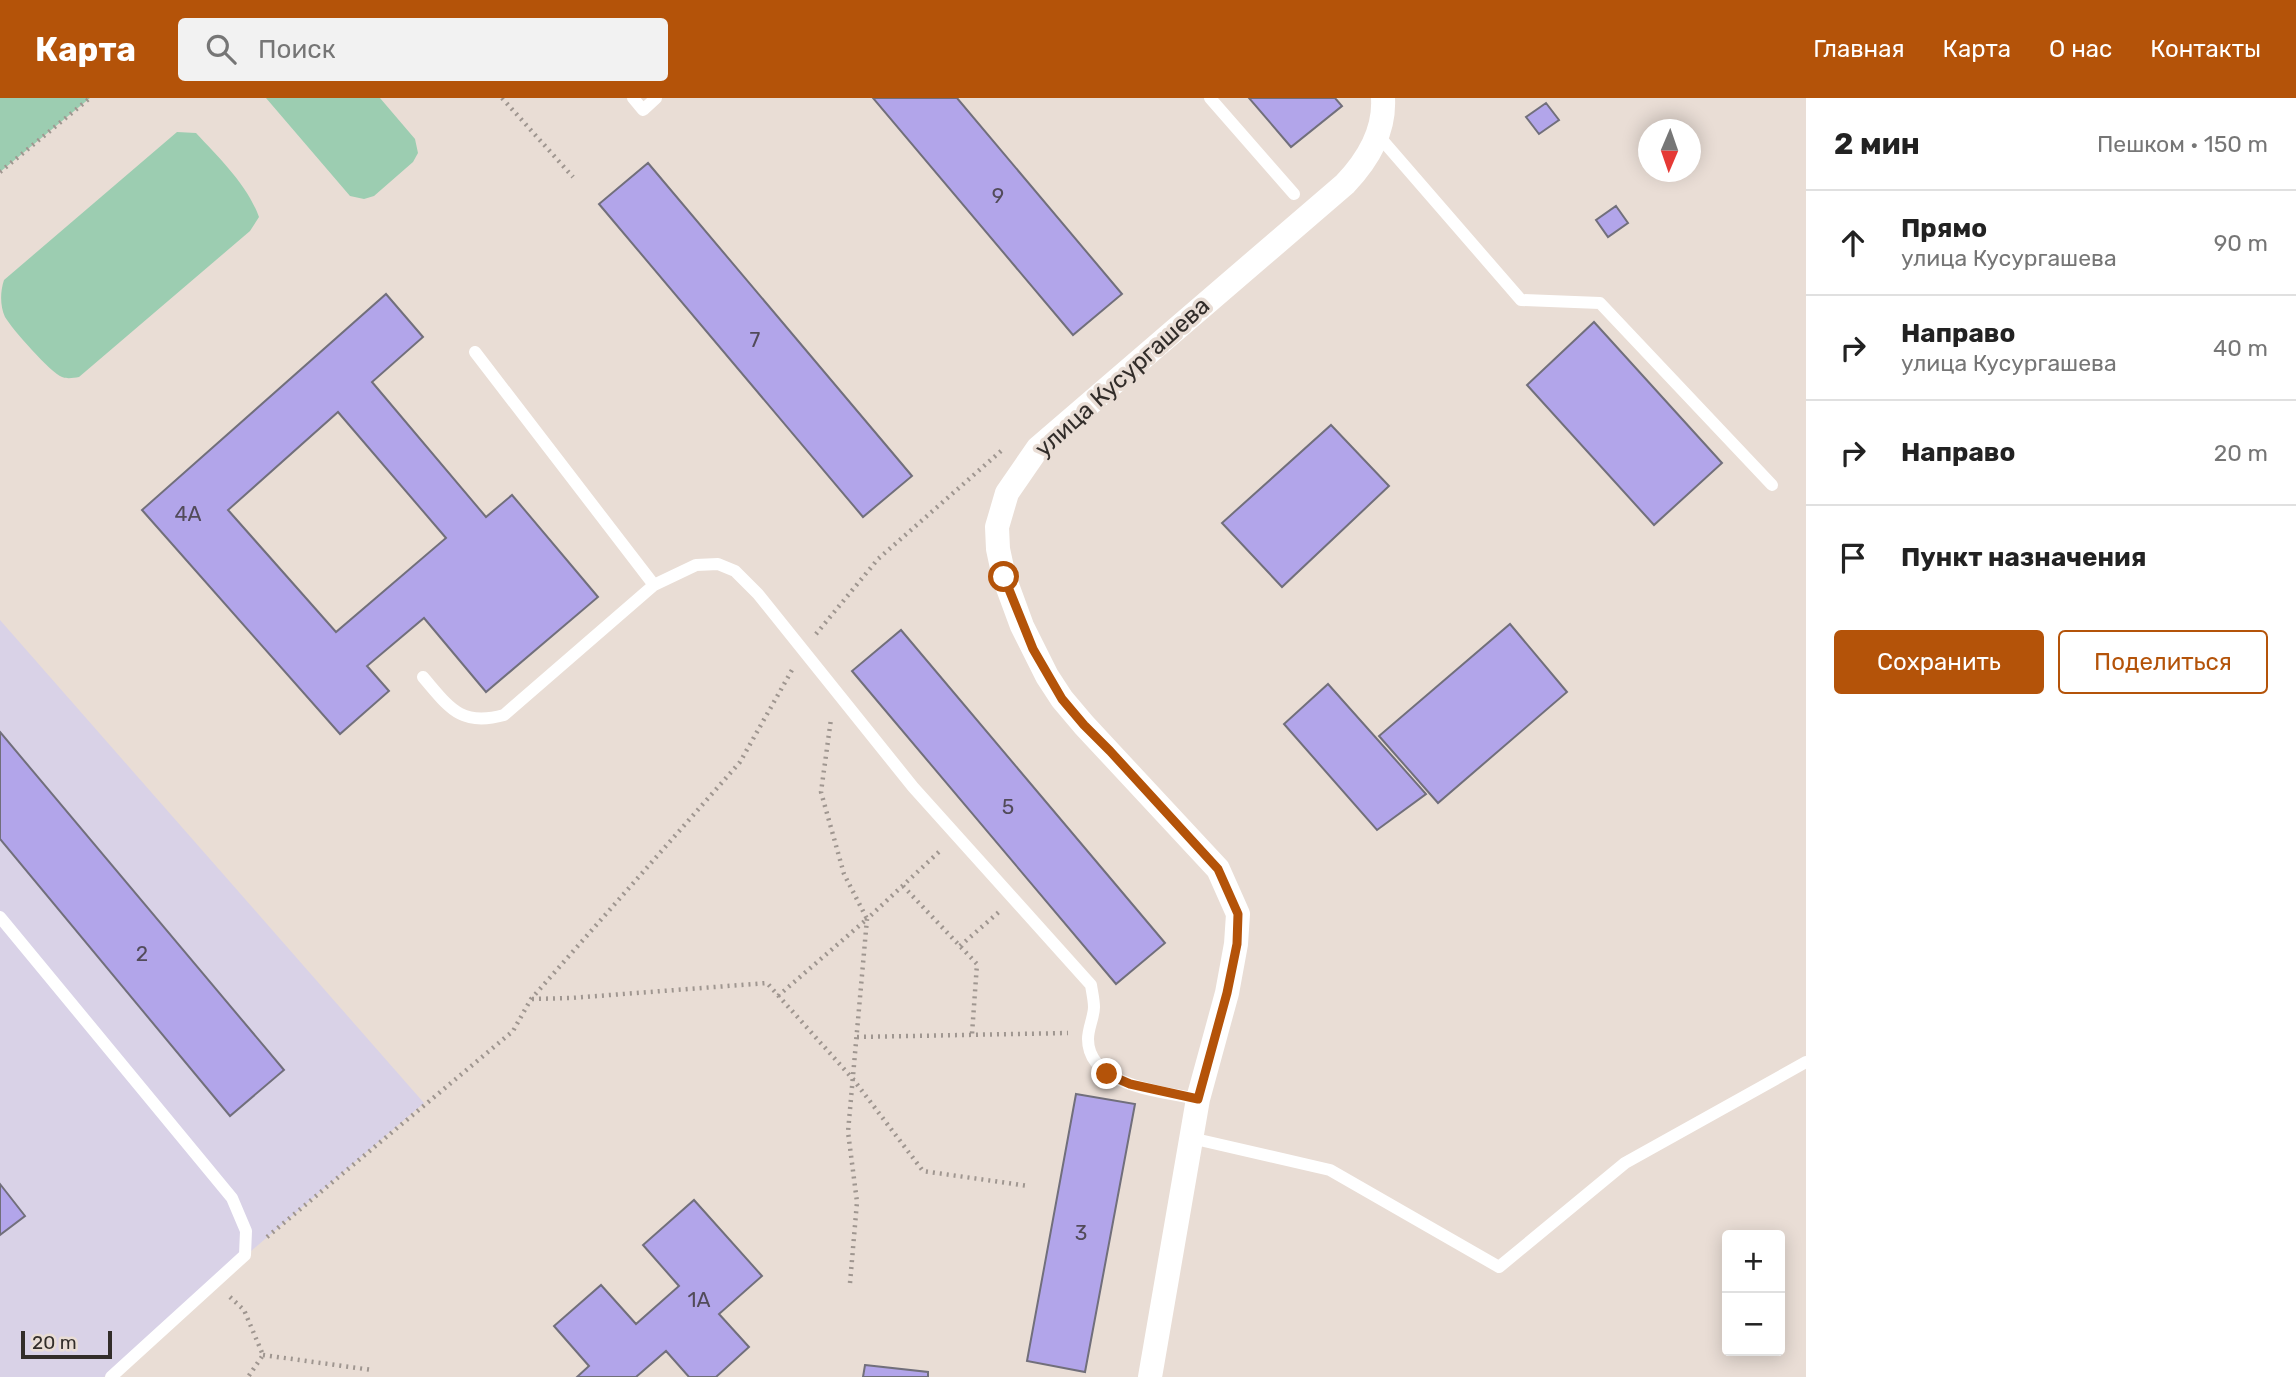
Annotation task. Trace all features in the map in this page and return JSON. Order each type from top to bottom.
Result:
[{"type":"street","name":"улица Кусургашева","points":[[1150,1377],[1198,1099],[1227,993],[1237,944],[1238,914],[1218,869],[1084,725],[1047,676],[1022,626],[1004,577],[997,527],[1007,493],[1038,448],[1361,168],[1377,134],[1383,104]]},
{"type":"lane","points":[[633,98],[643,110],[656,98]]},
{"type":"lane","points":[[1210,98],[1294,194]]},
{"type":"lane","points":[[1377,134],[1521,300],[1600,303],[1772,485]]},
{"type":"lane","points":[[475,352],[654,586]]},
{"type":"lane","points":[[423,677],[448,706],[472,719],[484,720],[504,715],[654,586],[696,565],[718,564],[735,571],[758,594],[914,787],[1091,985],[1094,1007],[1088,1040],[1095,1061],[1107,1074],[1130,1084],[1198,1099]]},
{"type":"lane","points":[[0,917],[232,1198],[246,1231],[244,1255],[111,1377]]},
{"type":"lane","points":[[1191,1138],[1330,1170],[1499,1267],[1625,1163],[1806,1062]]},
{"type":"path","points":[[0,172],[90,98]]},
{"type":"path","points":[[502,98],[573,177]]},
{"type":"path","points":[[244,1255],[513,1031],[531,999],[740,761],[803,650]]},
{"type":"path","points":[[844,701],[830,721],[821,792],[845,874],[867,919],[848,1132],[857,1202],[850,1283]]},
{"type":"path","points":[[778,996],[867,919],[957,835]]},
{"type":"path","points":[[903,886],[977,964],[972,1034]]},
{"type":"path","points":[[960,946],[1014,899]]},
{"type":"path","points":[[531,999],[767,983],[853,1079],[923,1171],[1028,1186]]},
{"type":"path","points":[[857,1037],[1090,1032]]},
{"type":"path","points":[[216,1283],[243,1310],[263,1355]]},
{"type":"path","points":[[263,1355],[372,1370]]},
{"type":"path","points":[[248,1377],[263,1355]]},
{"type":"shaded area","points":[[0,620],[424,1103],[104,1377],[0,1377]]},
{"type":"green space","points":[[0,98],[90,98],[0,172]]},
{"type":"green space","points":[[266,98],[380,98],[415,139],[418,153],[413,162],[374,196],[364,199],[350,196]]},
{"type":"green space","points":[[177,132],[196,133],[240,183],[259,217],[250,231],[79,377],[62,377],[49,368],[5,317],[1,299],[4,280]]},
{"type":"building","points":[[873,98],[957,98],[1122,294],[1073,335]]},
{"type":"building","points":[[1249,98],[1335,98],[1342,106],[1291,147]]},
{"type":"building","points":[[1546,103],[1559,120],[1539,134],[1526,117]]},
{"type":"building","points":[[648,163],[912,476],[863,517],[599,204]]},
{"type":"building","points":[[1616,206],[1628,223],[1608,237],[1596,220]]},
{"type":"building","points":[[386,294],[423,337],[372,382],[486,517],[512,495],[598,597],[486,692],[424,618],[367,666],[389,691],[340,734],[142,510]],"holes":[[[338,412],[446,538],[336,632],[228,510]]]},
{"type":"building","points":[[1594,322],[1722,463],[1654,525],[1527,385]]},
{"type":"building","points":[[1331,425],[1389,486],[1282,587],[1222,523]]},
{"type":"building","points":[[1510,624],[1567,692],[1438,803],[1379,736]]},
{"type":"building","points":[[901,630],[1165,943],[1116,984],[852,671]]},
{"type":"building","points":[[1328,684],[1426,794],[1377,830],[1284,724]]},
{"type":"building","points":[[0,732],[284,1070],[230,1116],[0,839]]},
{"type":"building","points":[[1076,1094],[1135,1104],[1085,1372],[1027,1361]]},
{"type":"building","points":[[0,1184],[25,1216],[0,1235]]},
{"type":"building","points":[[694,1200],[762,1276],[719,1314],[749,1347],[716,1377],[689,1377],[666,1351],[636,1377],[577,1377],[589,1366],[554,1326],[601,1285],[636,1324],[679,1286],[643,1245]]},
{"type":"building","points":[[865,1365],[928,1372],[928,1377],[863,1377]]},
{"type":"route","points":[[1004,577],[1022,626],[1047,676],[1062,699],[1218,869],[1238,914],[1237,944],[1227,993],[1198,1099],[1130,1084],[1107,1074]]}]
